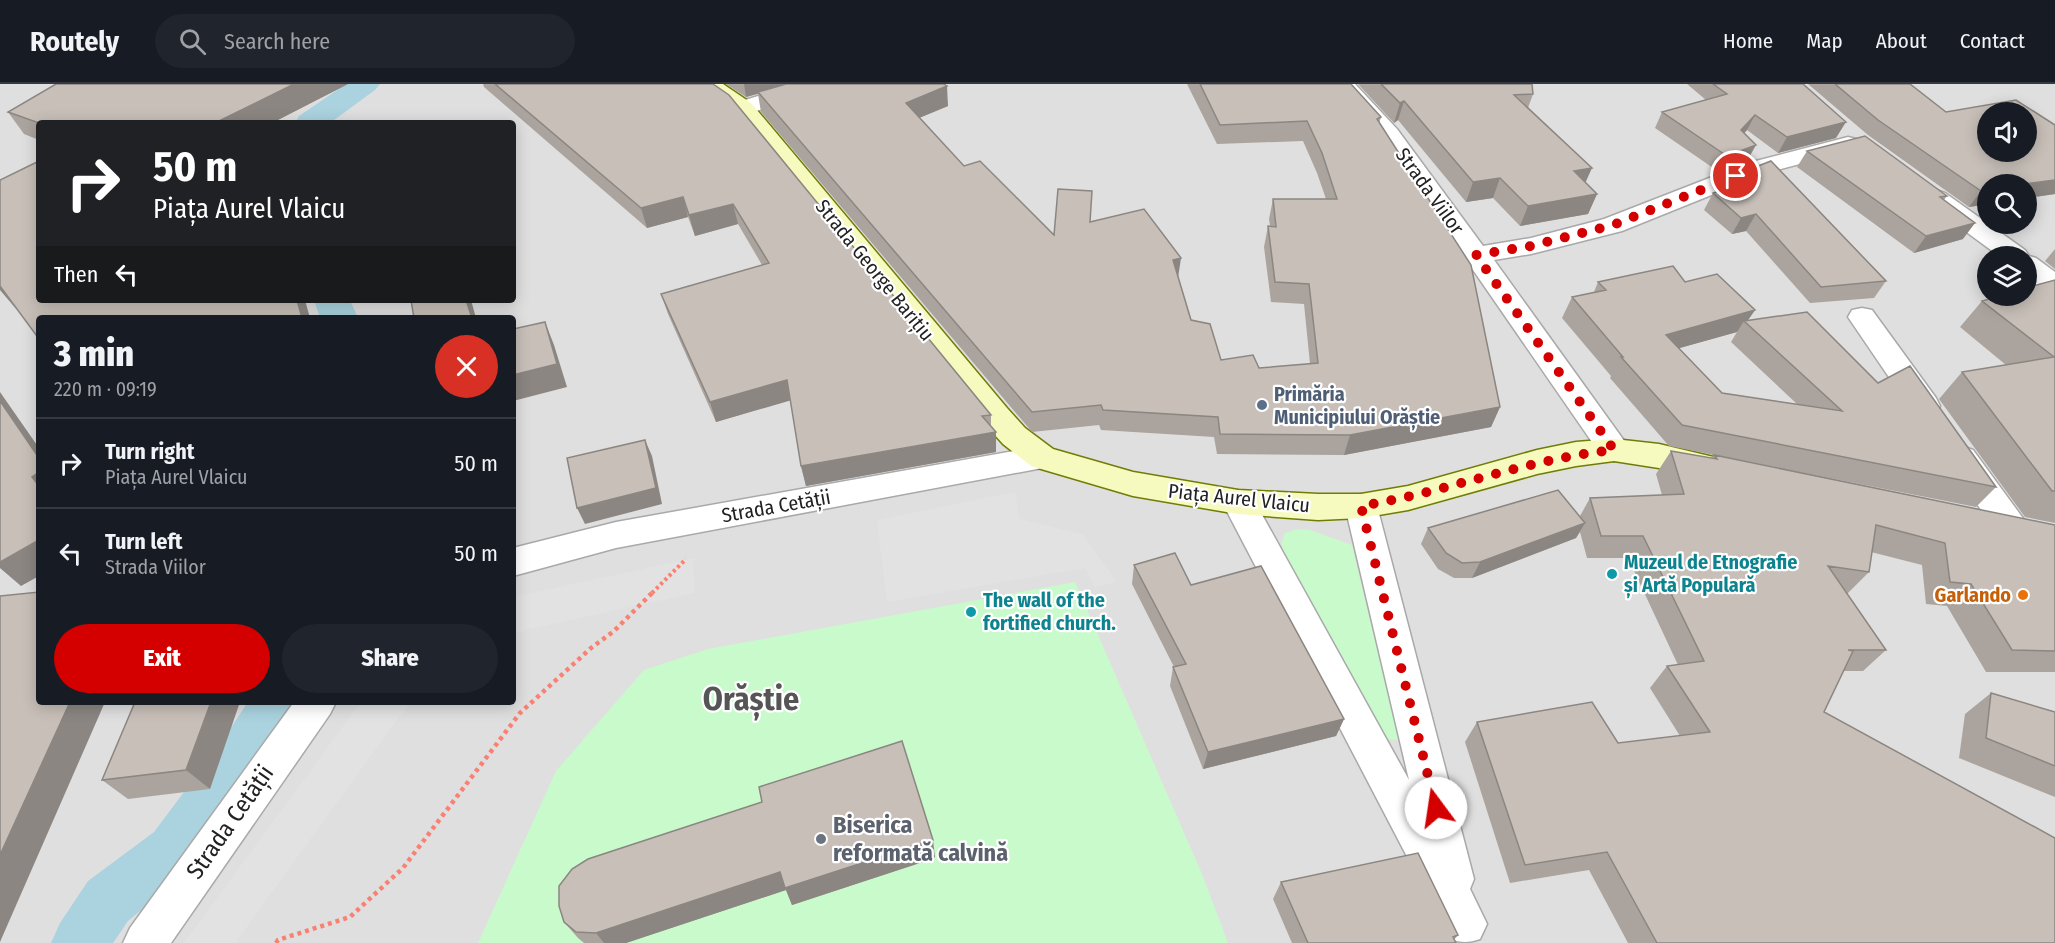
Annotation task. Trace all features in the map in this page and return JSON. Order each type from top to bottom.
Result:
[{"type":"main road","name":"Strada George Barițiu","points":[[708,84],[743,108],[996,416],[1014,436],[1042,458]]},
{"type":"main road","name":"Piața Aurel Vlaicu","points":[[1042,458],[1133,484],[1238,502],[1318,507],[1361,506],[1408,498],[1537,462],[1576,454],[1614,450],[1659,456],[1739,473]]},
{"type":"main road","points":[[1967,520],[2026,533]]},
{"type":"street","points":[[743,108],[822,84]]},
{"type":"street","name":"Strada Viilor","points":[[1343,84],[1389,134],[1413,165],[1614,450]]},
{"type":"street","points":[[1476,255],[1531,246],[1613,225],[1757,168],[1856,139]]},
{"type":"street","points":[[1914,182],[2002,246]]},
{"type":"street","points":[[2037,272],[2055,285]]},
{"type":"street","points":[[1862,317],[2026,533]]},
{"type":"street","name":"Strada Cetății","points":[[516,561],[616,535],[1042,458]]},
{"type":"street","points":[[1238,502],[1469,934]]},
{"type":"street","points":[[1361,506],[1469,934]]},
{"type":"street","name":"Strada Cetății","points":[[145,943],[315,705]]},
{"type":"path","points":[[276,943],[278,940],[350,917],[403,868],[520,713],[591,648],[614,631],[690,554]]},
{"type":"shaded area","points":[[0,84],[2055,84],[2055,943],[0,943]]},
{"type":"shaded area","points":[[1015,492],[1020,519],[1082,534],[1117,582],[1094,587],[1086,568],[887,602],[877,520]]},
{"type":"shaded area","points":[[693,558],[695,593],[516,634],[516,596]]},
{"type":"shaded area","points":[[359,705],[408,705],[235,943],[184,943]]},
{"type":"green space","points":[[1297,529],[1310,530],[1352,545],[1399,740],[1382,739],[1283,557],[1282,541],[1285,533]]},
{"type":"green space","points":[[1075,582],[1202,874],[1228,943],[478,943],[556,771],[644,670],[708,649]]},
{"type":"building","points":[[56,84],[294,84],[221,120],[36,120],[36,122],[8,112]]},
{"type":"building","points":[[495,84],[713,84],[729,95],[991,415],[982,416],[996,432],[801,466],[787,380],[710,402],[661,294],[769,263],[733,204],[689,215],[683,197],[641,208]]},
{"type":"building","points":[[786,84],[944,84],[947,86],[906,103],[964,166],[980,161],[1054,235],[1058,189],[1092,191],[1090,222],[1144,209],[1181,258],[1173,260],[1191,320],[1210,324],[1221,360],[1253,355],[1259,368],[1318,363],[1309,284],[1275,282],[1268,226],[1276,227],[1273,199],[1337,199],[1322,153],[1307,121],[1220,125],[1200,84],[1351,84],[1381,117],[1377,119],[1471,265],[1500,407],[1350,435],[1220,434],[1218,417],[1103,410],[1101,405],[1032,412],[758,92]]},
{"type":"building","points":[[1381,84],[1532,84],[1533,94],[1514,95],[1592,168],[1574,171],[1597,194],[1528,206],[1500,178],[1473,182],[1404,101],[1400,103]]},
{"type":"building","points":[[1713,84],[1803,84],[1846,122],[1787,137],[1755,115],[1741,130],[1756,145],[1727,156],[1662,112],[1727,94]]},
{"type":"building","points":[[1835,84],[1910,84],[1946,112],[1977,107],[1977,162],[2037,162],[2037,113],[2055,125],[2055,180],[2037,182],[2037,174],[1977,174],[1977,188],[1878,120]]},
{"type":"building","points":[[1865,136],[1947,196],[1940,197],[1975,223],[1926,236],[1807,151]]},
{"type":"building","points":[[1771,161],[1886,281],[1821,287],[1756,214],[1741,218],[1713,193],[1760,178],[1748,170]]},
{"type":"building","points":[[36,162],[36,303],[298,303],[301,315],[36,315],[36,335],[0,286],[0,180]]},
{"type":"building","points":[[1673,266],[1685,282],[1717,274],[1755,310],[1666,335],[1722,393],[1842,411],[1744,321],[1807,312],[1878,383],[1910,366],[1996,487],[1682,425],[1621,357],[1623,357],[1572,297],[1606,290],[1598,282]]},
{"type":"building","points":[[2055,280],[2055,491],[2052,491],[1962,372],[2054,357],[1988,306],[2037,306],[2037,285]]},
{"type":"building","points":[[412,303],[467,303],[471,315],[414,315]]},
{"type":"building","points":[[545,322],[557,364],[516,374],[516,328]]},
{"type":"building","points":[[0,401],[36,454],[36,474],[32,477],[36,482],[36,542],[0,562]]},
{"type":"building","points":[[645,440],[656,488],[577,508],[567,458]]},
{"type":"building","points":[[1671,451],[1717,459],[1714,455],[2055,525],[2055,651],[2012,650],[1971,584],[1950,582],[1945,543],[1876,525],[1869,572],[1828,566],[1886,650],[1848,650],[1853,651],[1824,712],[2055,838],[2055,943],[1657,943],[1607,852],[1525,865],[1477,722],[1592,702],[1618,743],[1710,732],[1667,666],[1704,661],[1643,536],[1601,536],[1590,498],[1684,494]]},
{"type":"building","points":[[1558,490],[1585,523],[1480,562],[1462,563],[1446,553],[1428,528]]},
{"type":"building","points":[[1175,553],[1191,585],[1261,566],[1344,719],[1208,752],[1173,667],[1186,664],[1134,565]]},
{"type":"building","points":[[36,592],[36,705],[69,705],[0,855],[0,596]]},
{"type":"building","points":[[1991,693],[2055,712],[2055,766],[1986,738]]},
{"type":"building","points":[[134,705],[210,705],[186,770],[102,780]]},
{"type":"building","name":"Biserica reformată calvină","points":[[902,741],[933,840],[785,888],[780,872],[596,933],[576,932],[564,922],[559,906],[559,886],[572,869],[588,859],[762,802],[759,787]]},
{"type":"building","points":[[1418,853],[1458,935],[1453,937],[1456,943],[1308,943],[1281,882]]},
{"type":"waterway","points":[[314,120],[365,84]]},
{"type":"waterway","points":[[333,303],[338,315]]},
{"type":"waterway","points":[[80,943],[108,901],[173,850],[238,761],[274,705]]},
{"type":"place","name":"Primăria Municipiului Orăștie","points":[[1262,405]]},
{"type":"place","name":"Muzeul de Etnografie și Artă Populară","points":[[1612,574]]},
{"type":"place","name":"Garlando","points":[[2023,595]]},
{"type":"place","name":"The wall of the fortified church.","points":[[971,612]]},
{"type":"place","name":"Biserica reformată calvină","points":[[821,839]]},
{"type":"district","name":"Orăștie","points":[[751,699]]},
{"type":"route","points":[[1436,808],[1361,506],[1408,498],[1537,462],[1576,454],[1614,450],[1476,255],[1531,246],[1613,225],[1736,176]]}]
